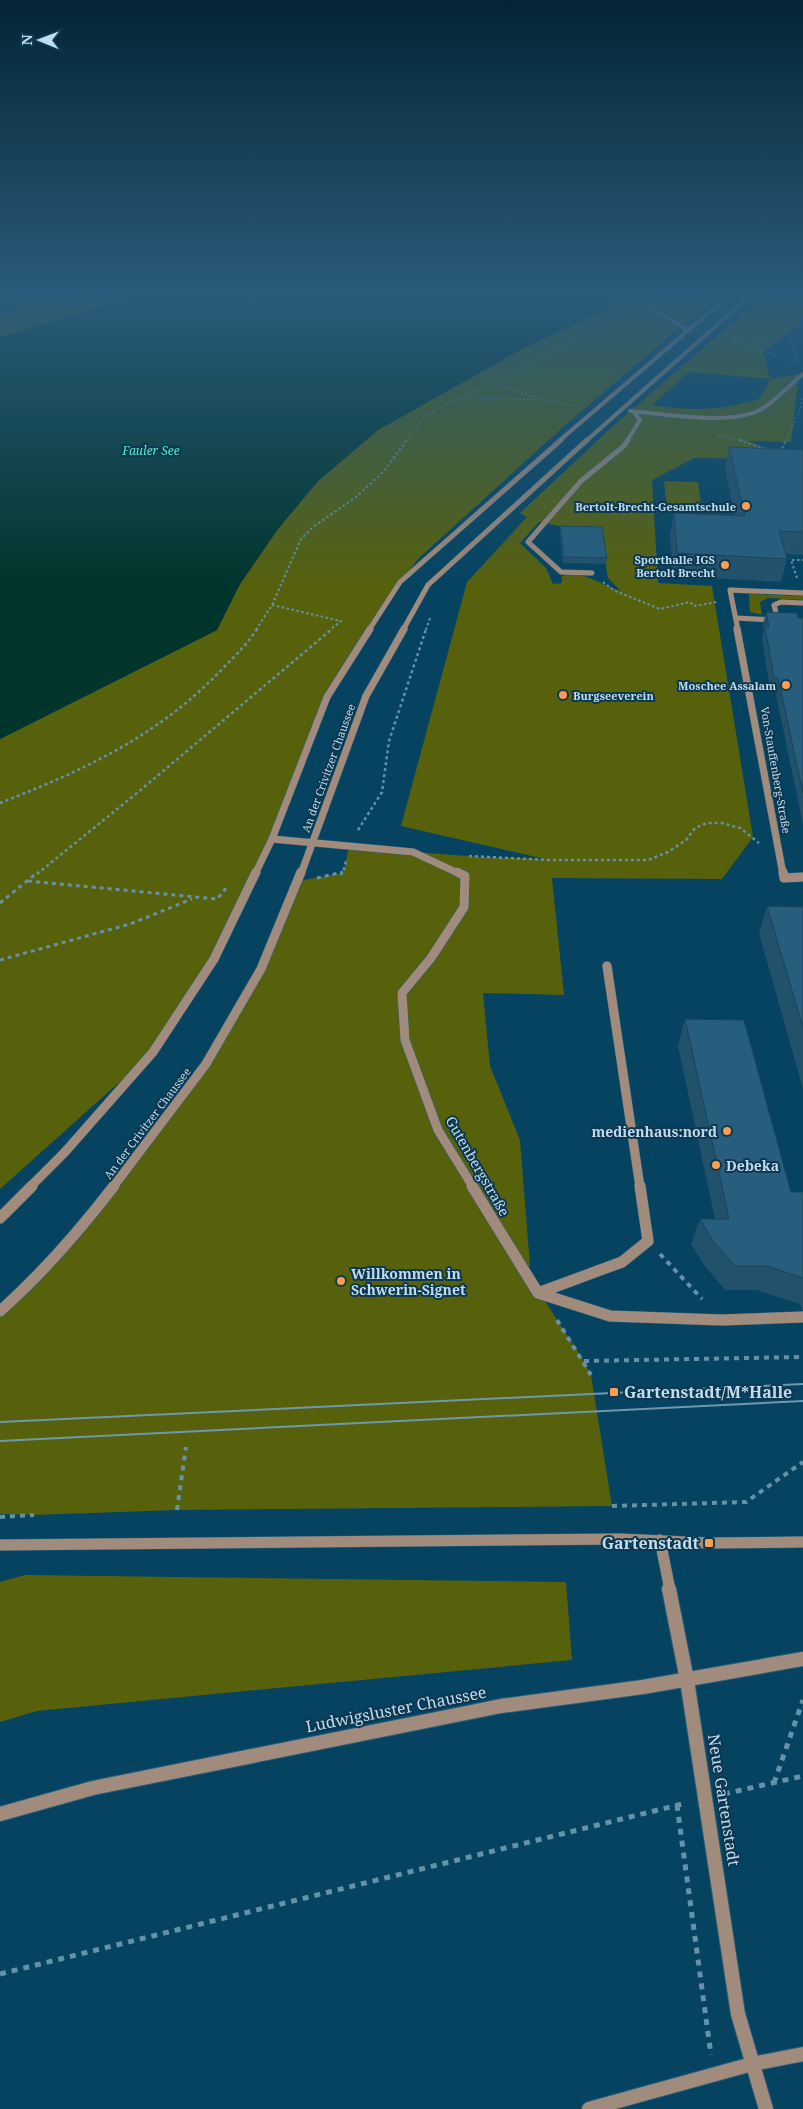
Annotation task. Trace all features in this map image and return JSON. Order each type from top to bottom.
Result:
[{"type":"street","name":"An der Crivitzer Chaussee","points":[[0,1218],[65,1152],[153,1052],[214,959],[272,839],[326,696],[400,582],[616,391]]},
{"type":"street","name":"An der Crivitzer Chaussee","points":[[0,1311],[94,1214],[206,1064],[262,969],[312,843],[366,696],[428,585],[641,391]]},
{"type":"street","points":[[621,409],[700,418],[732,416],[758,412],[782,391]]},
{"type":"street","points":[[592,573],[561,572],[528,542],[581,481],[624,446],[640,420],[632,411]]},
{"type":"street","name":"Von-Stauffenberg-Straße","points":[[802,593],[730,590],[784,878],[803,877]]},
{"type":"street","points":[[784,620],[777,617],[774,606],[781,602],[803,603]]},
{"type":"street","points":[[736,618],[803,622]]},
{"type":"street","name":"Gutenbergstraße","points":[[272,839],[413,852],[465,876],[464,907],[431,958],[402,993],[405,1040],[438,1130],[538,1293]]},
{"type":"street","points":[[538,1293],[622,1262],[648,1241],[607,966]]},
{"type":"street","points":[[538,1293],[610,1316],[721,1320],[803,1317]]},
{"type":"street","points":[[0,1545],[660,1540],[709,1543],[803,1542]]},
{"type":"street","name":"Neue Gartenstadt","points":[[660,1540],[687,1680],[738,2014],[766,2109]]},
{"type":"street","name":"Ludwigsluster Chaussee","points":[[0,1814],[93,1788],[491,1708],[687,1680],[803,1659]]},
{"type":"street","points":[[589,2109],[752,2064],[803,2054]]},
{"type":"path","points":[[0,803],[69,776],[117,751],[160,724],[206,687],[250,640],[272,605],[301,539],[356,497],[384,471],[423,418],[442,406],[478,391]]},
{"type":"path","points":[[519,391],[547,400],[595,409]]},
{"type":"path","points":[[787,456],[779,454],[801,407],[802,391]]},
{"type":"path","points":[[463,398],[547,400]]},
{"type":"path","points":[[790,554],[802,593]]},
{"type":"path","points":[[792,560],[803,560]]},
{"type":"path","points":[[592,573],[615,591],[660,609],[690,602],[694,606],[714,602]]},
{"type":"path","points":[[0,902],[28,881],[341,621],[272,605]]},
{"type":"path","points":[[349,846],[382,792],[389,741],[430,618]]},
{"type":"path","points":[[461,856],[549,860],[648,860],[668,852],[686,840],[695,828],[706,823],[722,823],[740,828],[764,847]]},
{"type":"path","points":[[28,881],[217,899],[229,885]]},
{"type":"path","points":[[0,960],[130,924],[194,898]]},
{"type":"path","points":[[648,1241],[721,1320]]},
{"type":"path","points":[[538,1293],[584,1361],[591,1375]]},
{"type":"path","points":[[584,1361],[803,1357]]},
{"type":"path","points":[[177,1510],[186,1447]]},
{"type":"path","points":[[612,1506],[746,1502],[803,1462]]},
{"type":"path","points":[[0,1517],[34,1515]]},
{"type":"path","points":[[774,1783],[803,1700]]},
{"type":"path","points":[[0,1974],[677,1805],[803,1776]]},
{"type":"path","points":[[677,1805],[714,2075]]},
{"type":"green space","points":[[446,391],[605,391],[419,558],[400,582],[327,697],[272,839],[214,959],[153,1052],[0,1189],[0,739],[217,630],[240,584],[278,529],[317,482],[378,430]]},
{"type":"green space","points":[[653,391],[667,391],[652,405],[706,409],[731,406],[759,399],[763,391],[797,391],[791,442],[748,441],[779,454],[803,459],[694,458],[652,480],[658,583],[712,586],[753,837],[722,879],[552,878],[564,995],[483,993],[490,1066],[520,1140],[530,1266],[522,1266],[584,1361],[591,1375],[612,1506],[177,1510],[34,1515],[0,1514],[0,1311],[93,1213],[206,1064],[261,969],[298,881],[343,873],[349,847],[480,857],[545,859],[401,826],[467,582],[527,517],[520,513]],"holes":[[[539,522],[601,534],[608,578],[621,591],[584,576],[569,574],[562,576],[562,583],[553,584],[546,568],[520,543]]]},
{"type":"green space","points":[[664,481],[698,482],[702,509],[667,508]]},
{"type":"green space","points":[[749,594],[803,596],[803,600],[768,598],[760,602],[762,615],[750,612]]},
{"type":"green space","points":[[25,1575],[566,1582],[572,1660],[37,1711],[0,1722],[0,1582]]},
{"type":"water","name":"Fauler See","points":[[0,391],[446,391],[378,430],[317,482],[278,529],[240,584],[217,630],[0,739]]},
{"type":"building","points":[[729,447],[803,450],[803,532],[779,531],[787,559],[677,553],[674,513],[745,516]]},
{"type":"building","points":[[560,526],[602,527],[607,558],[564,557]]},
{"type":"building","points":[[766,612],[797,613],[798,618],[803,618],[803,793],[778,678],[774,678],[765,627],[769,627]]},
{"type":"building","points":[[767,906],[803,907],[803,1028]]},
{"type":"building","points":[[685,1019],[744,1020],[791,1192],[803,1192],[803,1278],[767,1266],[735,1266],[713,1241],[700,1219],[729,1219]]},
{"type":"tram line","points":[[0,1422],[803,1384]]},
{"type":"tram line","points":[[0,1441],[803,1401]]},
{"type":"place","name":"Bertolt-Brecht-Gesamtschule","points":[[746,506]]},
{"type":"place","name":"Sporthalle IGS Bertolt Brecht","points":[[725,565]]},
{"type":"place","name":"Moschee Assalam","points":[[786,685]]},
{"type":"place","name":"Burgseeverein","points":[[563,695]]},
{"type":"place","name":"medienhaus:nord","points":[[727,1131]]},
{"type":"place","name":"Debeka","points":[[716,1165]]},
{"type":"place","name":"Willkommen in Schwerin-Signet","points":[[341,1281]]},
{"type":"place","name":"Gartenstadt/M*Halle","points":[[614,1392]]},
{"type":"place","name":"Gartenstadt","points":[[709,1543]]}]
